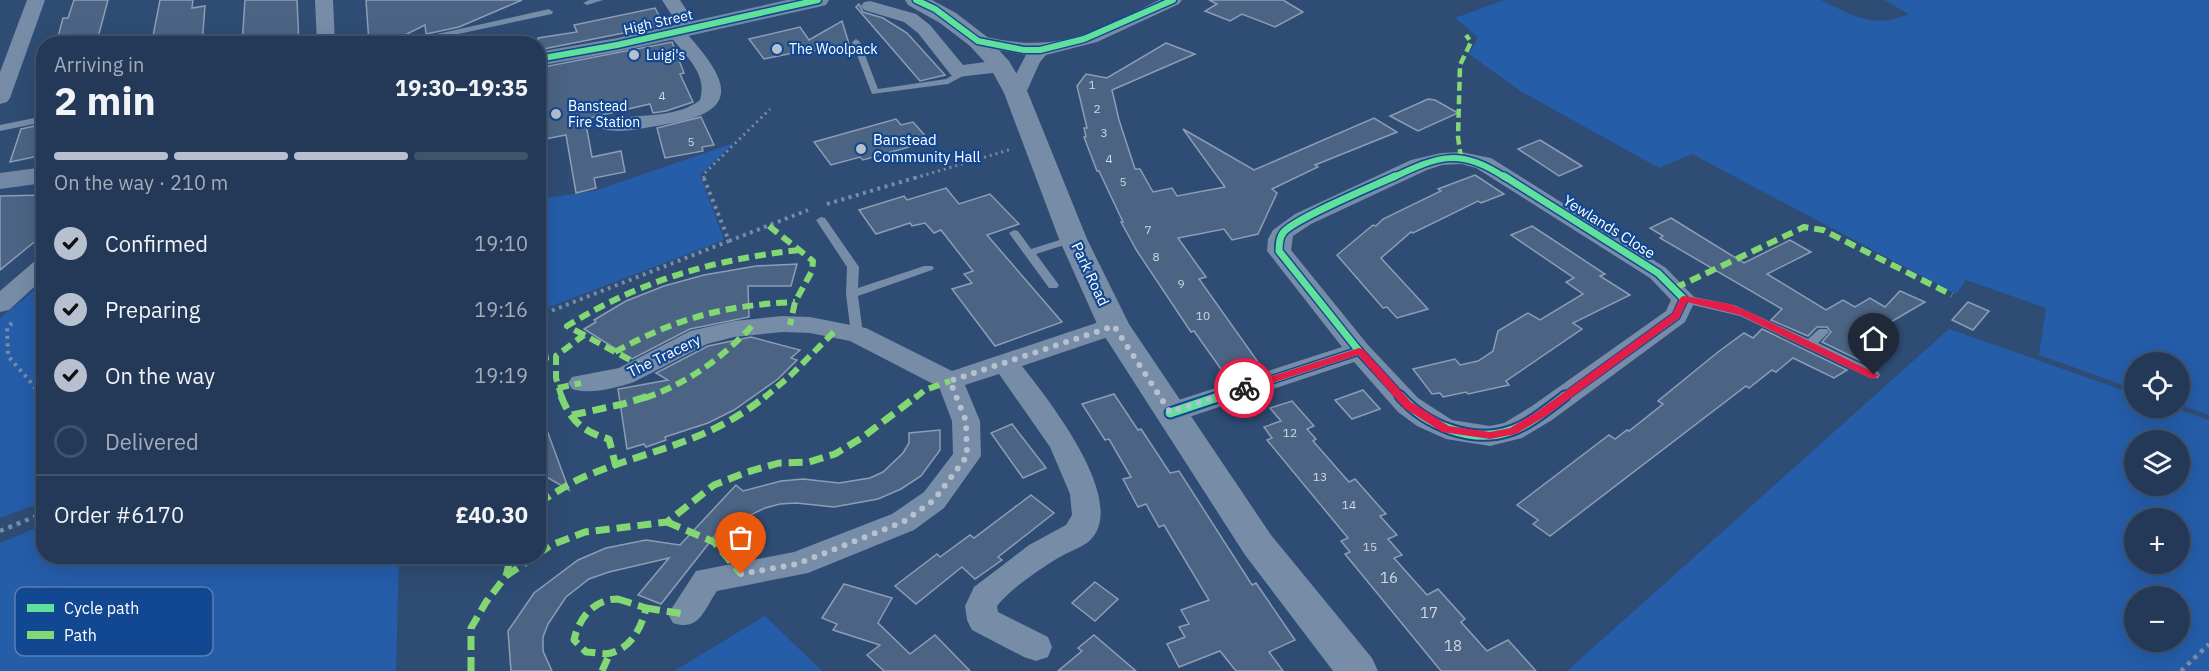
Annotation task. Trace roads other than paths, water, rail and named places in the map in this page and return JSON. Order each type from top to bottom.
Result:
[{"type":"main road","name":"High Street","points":[[546,57],[683,31],[818,0]]},
{"type":"main road","points":[[0,181],[36,176]]},
{"type":"street","points":[[0,98],[36,0]]},
{"type":"street","points":[[324,0],[326,36]]},
{"type":"street","points":[[610,125],[675,116],[706,106],[711,98],[709,74],[683,31],[671,0]]},
{"type":"street","points":[[978,41],[1007,48],[1040,50],[1084,39],[1173,0]]},
{"type":"street","points":[[1130,4],[1149,12]]},
{"type":"street","points":[[870,6],[920,9],[924,29],[958,70],[1008,79],[1031,61],[1040,50]]},
{"type":"street","name":"Park Road","points":[[920,9],[978,41],[1008,79],[1036,142],[1073,239],[1114,326],[1258,545],[1356,671]]},
{"type":"street","name":"Yewlands Close","points":[[1461,158],[1483,163],[1658,273],[1684,299],[1676,316],[1542,413],[1512,431],[1490,435],[1446,429],[1426,419],[1408,405],[1359,351],[1279,251],[1278,239],[1286,228],[1303,219],[1419,165],[1441,159],[1461,158]]},
{"type":"street","points":[[8,312],[36,275]]},
{"type":"street","name":"The Tracery","points":[[581,383],[624,376],[699,337],[734,329],[800,325],[857,334],[950,381]]},
{"type":"street","points":[[684,614],[707,580],[797,564],[903,522],[934,500],[967,456],[966,421],[950,381],[1114,326]]},
{"type":"street","points":[[1170,412],[1359,351]]},
{"type":"street","points":[[1004,362],[1069,455],[1085,493],[1088,518],[1080,532],[1047,550],[985,596],[981,606],[983,620],[1036,647]]},
{"type":"lane","points":[[587,3],[598,0]]},
{"type":"lane","points":[[434,36],[549,12]]},
{"type":"lane","points":[[856,42],[875,92],[948,81],[958,76],[958,70]]},
{"type":"lane","points":[[0,128],[36,121]]},
{"type":"lane","points":[[821,220],[853,267],[852,294],[857,334]]},
{"type":"lane","points":[[1014,233],[1053,285]]},
{"type":"lane","points":[[1029,253],[1073,239]]},
{"type":"lane","points":[[852,294],[928,268]]},
{"type":"lane","points":[[1684,299],[1730,308],[1874,375]]},
{"type":"lane","points":[[1810,344],[1823,332]]},
{"type":"place","name":"The Woolpack","points":[[777,49]]},
{"type":"place","name":"Luigi's","points":[[634,55]]},
{"type":"place","name":"Banstead Fire Station","points":[[556,114]]},
{"type":"place","name":"Banstead Community Hall","points":[[861,149]]}]
